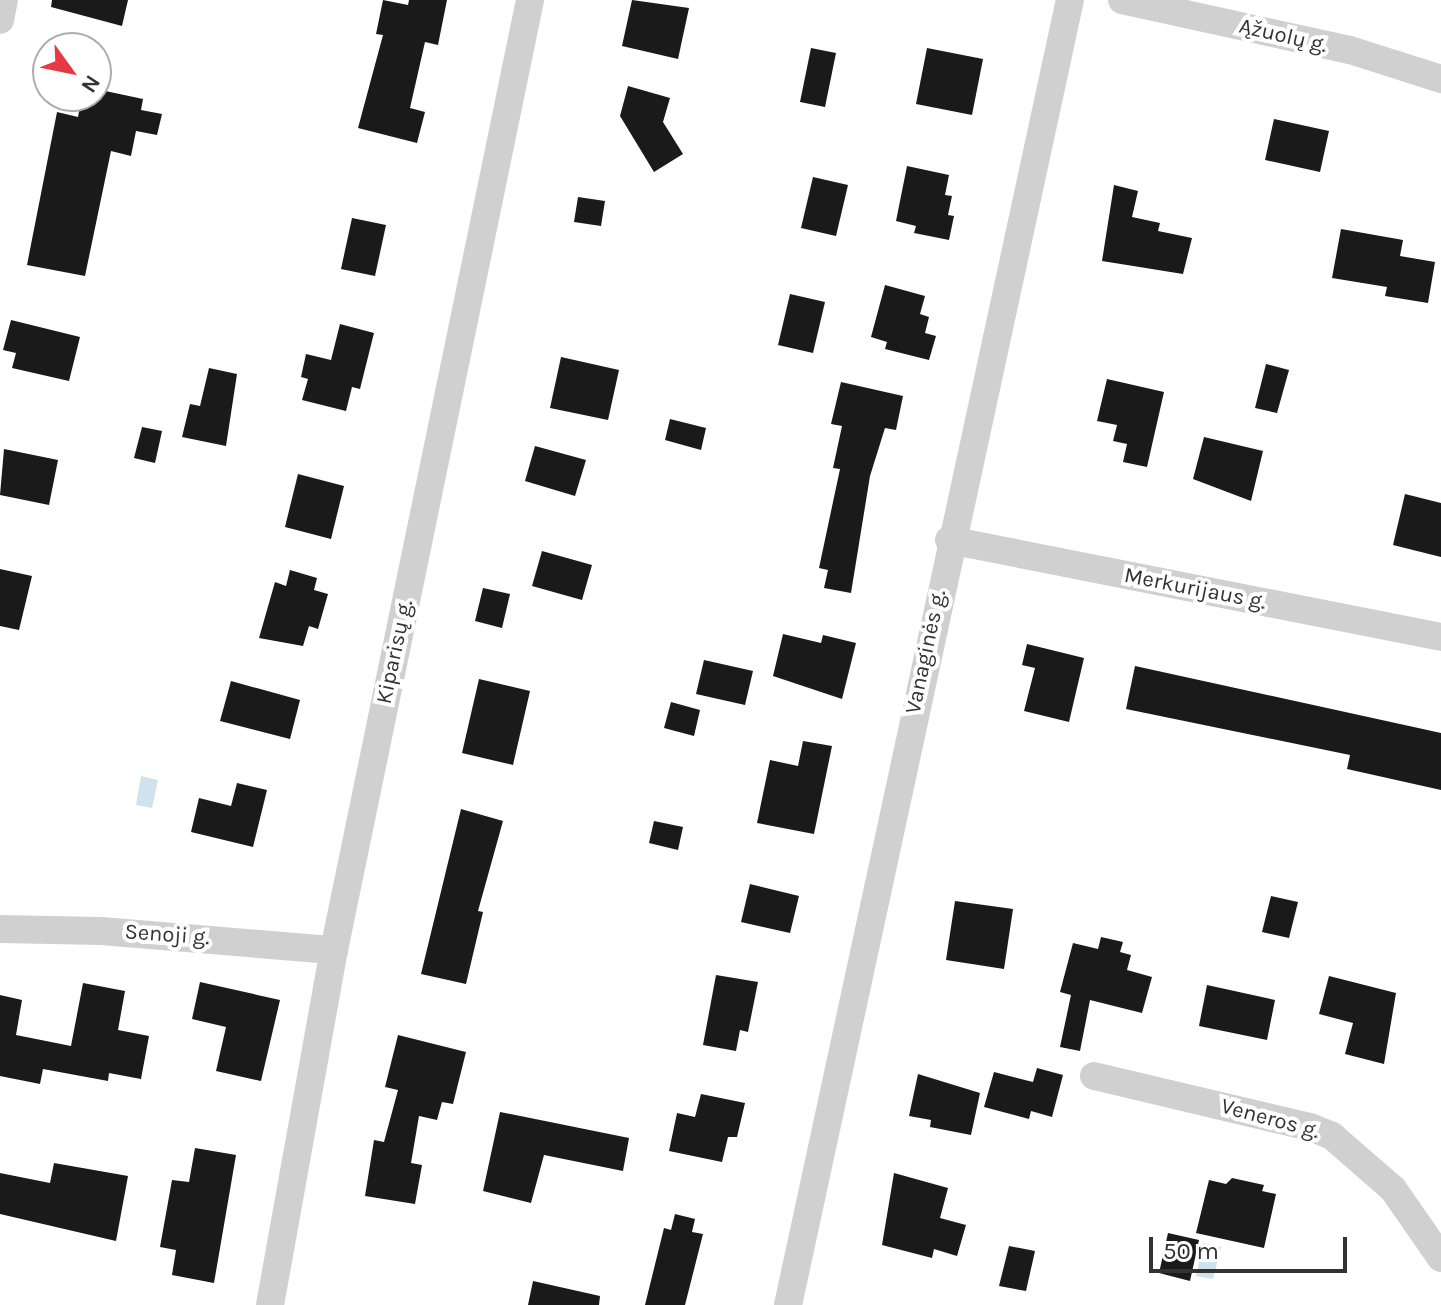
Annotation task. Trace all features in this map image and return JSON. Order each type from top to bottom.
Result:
[{"type":"street","points":[[0,20],[4,0]]},
{"type":"street","name":"Kiparisų g.","points":[[270,1305],[334,950],[530,0]]},
{"type":"street","name":"Vanaginės g.","points":[[788,1305],[949,540],[1070,0]]},
{"type":"street","name":"Ąžuolų g.","points":[[1122,0],[1350,50],[1441,79]]},
{"type":"street","name":"Merkurijaus g.","points":[[949,540],[1441,637]]},
{"type":"street","name":"Senoji g.","points":[[0,929],[101,931],[334,950]]},
{"type":"street","name":"Veneros g.","points":[[1094,1076],[1332,1136],[1393,1189],[1441,1258]]},
{"type":"water","points":[[141,776],[158,780],[152,808],[136,805]]},
{"type":"water","points":[[1203,1243],[1221,1247],[1213,1279],[1196,1276]]},
{"type":"building","points":[[52,0],[128,0],[122,26],[51,7]]},
{"type":"building","points":[[383,0],[408,5],[409,0],[447,0],[438,45],[425,42],[410,108],[425,112],[417,143],[358,128],[383,35],[376,34]]},
{"type":"building","points":[[632,0],[689,8],[678,59],[622,46]]},
{"type":"building","points":[[811,48],[836,53],[825,107],[800,102]]},
{"type":"building","points":[[927,48],[983,59],[972,115],[916,104]]},
{"type":"building","points":[[628,86],[670,98],[663,122],[683,154],[654,172],[620,116]]},
{"type":"building","points":[[112,92],[143,99],[141,110],[162,114],[157,135],[136,131],[131,156],[111,151],[85,276],[27,265],[57,112],[78,117],[79,112],[112,112]]},
{"type":"building","points":[[1274,119],[1329,131],[1320,172],[1265,160]]},
{"type":"building","points":[[907,166],[949,175],[945,195],[952,196],[948,215],[954,216],[949,240],[914,233],[916,226],[896,221]]},
{"type":"building","points":[[813,177],[848,185],[836,236],[801,228]]},
{"type":"building","points":[[1114,185],[1138,191],[1132,217],[1160,223],[1158,231],[1192,238],[1183,274],[1102,261]]},
{"type":"building","points":[[578,197],[605,201],[601,226],[574,222]]},
{"type":"building","points":[[352,218],[386,225],[375,276],[341,269]]},
{"type":"building","points":[[1341,229],[1403,240],[1400,256],[1435,262],[1428,303],[1385,296],[1387,287],[1332,278]]},
{"type":"building","points":[[885,285],[925,296],[920,314],[929,317],[925,333],[936,336],[929,360],[885,349],[887,342],[871,337]]},
{"type":"building","points":[[790,294],[825,302],[813,353],[778,345]]},
{"type":"building","points":[[11,320],[80,337],[69,381],[12,368],[16,353],[3,350]]},
{"type":"building","points":[[340,324],[374,333],[360,389],[352,387],[346,411],[302,400],[308,379],[301,377],[306,354],[331,360]]},
{"type":"building","points":[[561,357],[619,370],[608,420],[550,408]]},
{"type":"building","points":[[1266,364],[1289,370],[1277,413],[1255,408]]},
{"type":"building","points":[[209,368],[237,374],[226,446],[182,437],[190,404],[200,406]]},
{"type":"building","points":[[1107,379],[1164,392],[1147,467],[1123,462],[1127,444],[1113,441],[1117,425],[1097,421]]},
{"type":"building","points":[[841,382],[903,396],[896,430],[885,428],[870,476],[851,593],[824,588],[828,570],[819,568],[840,469],[833,468],[842,426],[831,424]]},
{"type":"building","points":[[670,419],[706,428],[701,450],[665,440]]},
{"type":"building","points":[[142,427],[162,431],[155,463],[134,458]]},
{"type":"building","points":[[1204,437],[1263,451],[1251,501],[1193,479]]},
{"type":"building","points":[[535,446],[586,460],[575,496],[525,481]]},
{"type":"building","points":[[4,449],[58,460],[49,505],[0,495]]},
{"type":"building","points":[[298,474],[344,486],[331,539],[285,527]]},
{"type":"building","points":[[1405,494],[1441,503],[1441,557],[1393,545]]},
{"type":"building","points":[[542,551],[592,565],[582,600],[532,586]]},
{"type":"building","points":[[0,569],[32,576],[19,630],[0,626]]},
{"type":"building","points":[[290,570],[317,578],[314,590],[328,594],[318,629],[309,626],[303,646],[259,638],[275,582],[286,586]]},
{"type":"building","points":[[483,588],[510,594],[502,628],[475,621]]},
{"type":"building","points":[[783,634],[821,643],[823,635],[856,643],[842,699],[773,676]]},
{"type":"building","points":[[1027,644],[1084,658],[1069,722],[1024,711],[1035,668],[1022,665]]},
{"type":"building","points":[[704,660],[753,671],[745,705],[696,694]]},
{"type":"building","points":[[1135,666],[1441,733],[1441,790],[1347,769],[1350,755],[1126,709]]},
{"type":"building","points":[[479,679],[530,691],[513,765],[462,753]]},
{"type":"building","points":[[231,681],[300,700],[290,739],[220,721]]},
{"type":"building","points":[[671,702],[700,710],[694,736],[664,728]]},
{"type":"building","points":[[803,741],[832,746],[814,834],[757,823],[770,760],[798,766]]},
{"type":"building","points":[[237,783],[267,790],[253,847],[191,832],[199,798],[231,806]]},
{"type":"building","points":[[461,809],[503,821],[478,911],[483,912],[466,984],[421,974]]},
{"type":"building","points":[[654,821],[683,827],[678,850],[649,843]]},
{"type":"building","points":[[750,884],[799,896],[790,933],[741,922]]},
{"type":"building","points":[[1271,896],[1298,902],[1289,938],[1262,932]]},
{"type":"building","points":[[955,901],[1013,909],[1004,969],[946,960]]},
{"type":"building","points":[[1101,937],[1123,942],[1120,952],[1131,955],[1127,970],[1152,977],[1142,1013],[1090,1000],[1080,1051],[1060,1047],[1071,995],[1060,992],[1073,943],[1098,949]]},
{"type":"building","points":[[716,975],[758,982],[748,1032],[740,1030],[736,1051],[703,1045]]},
{"type":"building","points":[[1329,976],[1396,993],[1384,1064],[1345,1054],[1353,1023],[1319,1014]]},
{"type":"building","points":[[200,982],[280,1000],[261,1081],[216,1071],[226,1027],[192,1019]]},
{"type":"building","points":[[83,983],[125,991],[118,1030],[149,1036],[141,1079],[109,1073],[108,1081],[43,1069],[40,1084],[0,1076],[0,995],[22,1000],[16,1035],[71,1046]]},
{"type":"building","points":[[1207,985],[1275,1000],[1267,1040],[1199,1026]]},
{"type":"building","points":[[398,1035],[466,1052],[453,1104],[442,1102],[437,1120],[419,1116],[411,1163],[422,1165],[415,1204],[365,1196],[374,1140],[384,1142],[398,1090],[385,1087]]},
{"type":"building","points":[[1037,1068],[1063,1075],[1052,1117],[1031,1111],[1029,1119],[984,1107],[994,1072],[1033,1082]]},
{"type":"building","points":[[918,1074],[980,1093],[971,1135],[930,1127],[931,1120],[909,1116]]},
{"type":"building","points":[[701,1094],[745,1103],[737,1137],[728,1137],[722,1162],[669,1151],[677,1113],[695,1117]]},
{"type":"building","points":[[500,1112],[629,1138],[623,1171],[544,1155],[531,1203],[483,1191]]},
{"type":"building","points":[[195,1148],[236,1155],[214,1283],[172,1275],[176,1250],[160,1247],[172,1180],[189,1182]]},
{"type":"building","points":[[54,1163],[128,1176],[116,1241],[0,1214],[0,1173],[50,1183]]},
{"type":"building","points":[[894,1173],[948,1188],[940,1218],[966,1225],[957,1256],[934,1249],[932,1258],[882,1245]]},
{"type":"building","points":[[1232,1178],[1264,1185],[1262,1191],[1276,1194],[1264,1248],[1196,1233],[1209,1180],[1226,1184]]},
{"type":"building","points":[[675,1214],[695,1219],[692,1232],[703,1234],[685,1305],[645,1305],[664,1228],[671,1230]]},
{"type":"building","points":[[1168,1233],[1199,1240],[1190,1281],[1159,1273]]},
{"type":"building","points":[[1009,1246],[1035,1251],[1026,1291],[999,1286]]},
{"type":"building","points":[[533,1281],[600,1296],[599,1305],[528,1305]]}]
